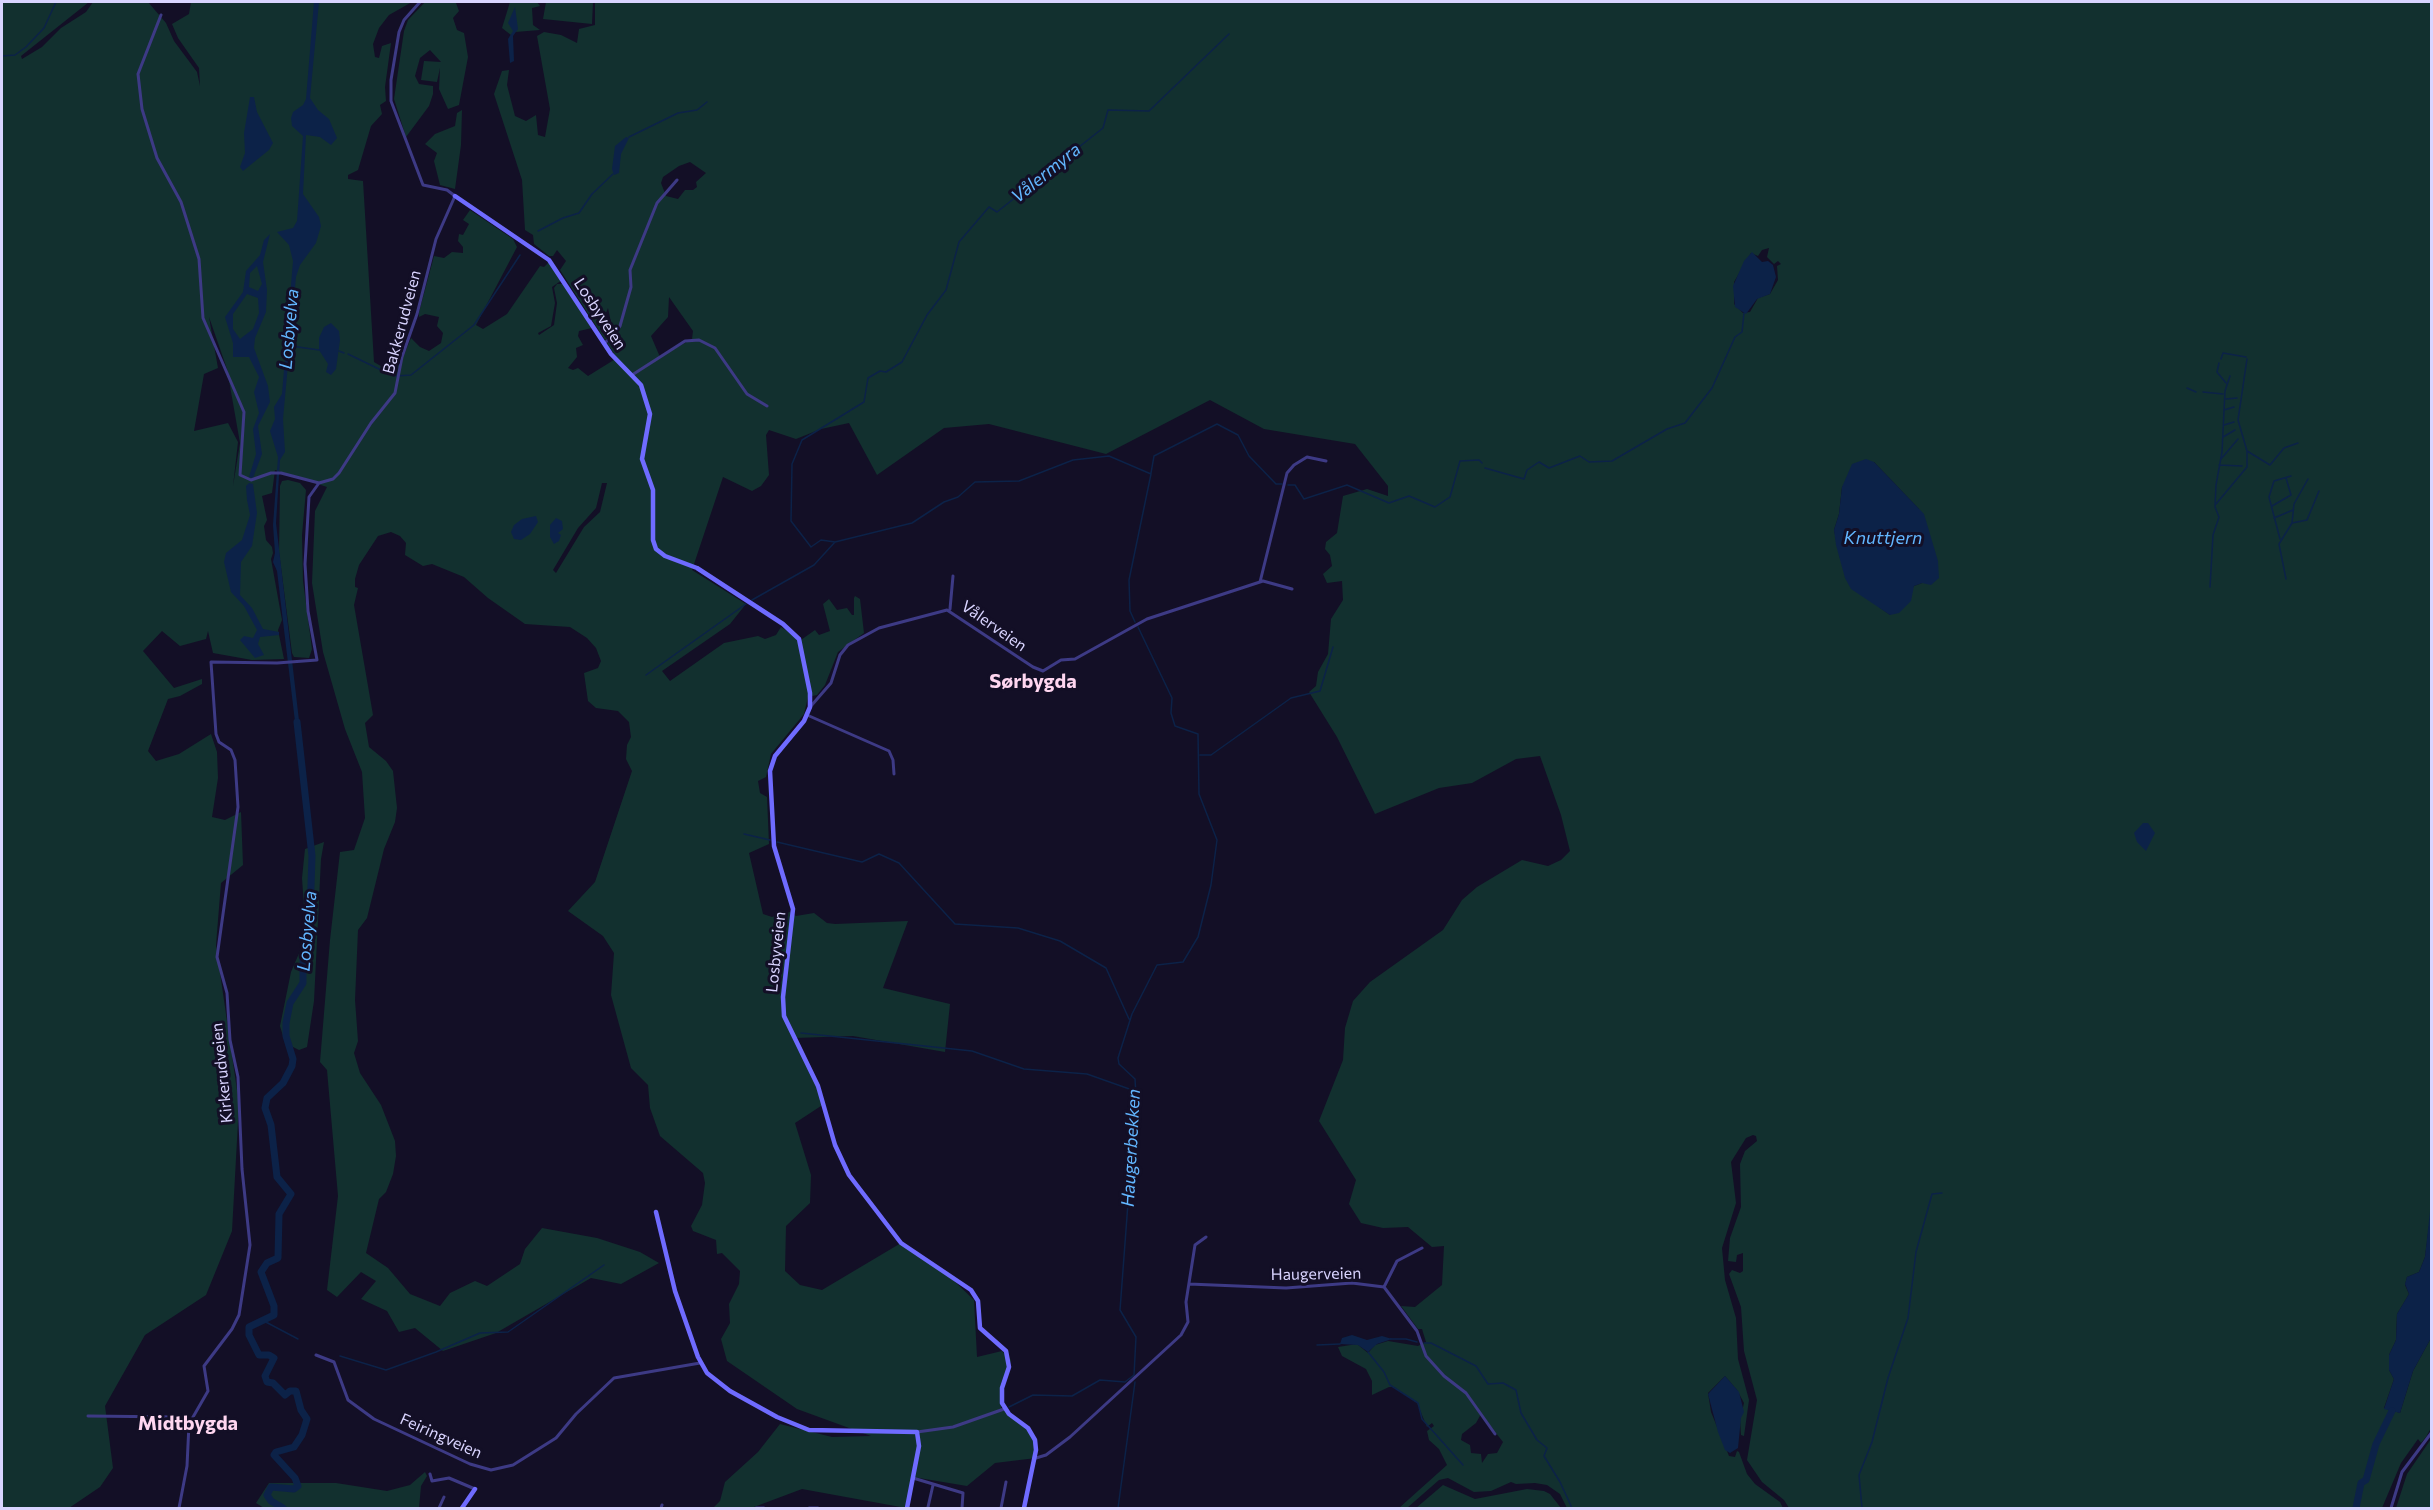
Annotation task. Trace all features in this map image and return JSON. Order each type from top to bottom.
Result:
[{"type":"main road","name":"Losbyveien","points":[[455,196],[549,260],[619,364],[641,385],[649,406],[650,422],[641,454],[653,490],[653,540],[656,549],[665,556],[696,568],[797,635],[806,671],[810,707],[807,715],[775,756],[770,771],[774,846],[793,909],[783,997],[784,1016],[818,1086],[835,1144],[849,1175],[901,1243],[965,1285],[976,1296],[980,1328],[1000,1344],[1009,1358],[1001,1394],[1004,1409]]},
{"type":"main road","points":[[656,1212],[673,1284],[700,1363],[723,1387],[799,1426],[820,1431],[917,1432],[917,1458],[907,1509]]},
{"type":"main road","points":[[1004,1409],[1032,1434],[1036,1458],[1024,1509]]},
{"type":"main road","points":[[462,1509],[475,1489]]},
{"type":"street","points":[[420,2],[404,20],[399,32],[391,80],[391,101],[423,185],[447,190],[455,196]]},
{"type":"street","points":[[161,15],[138,74],[147,130],[166,177],[181,202],[202,274],[200,299],[203,318],[244,412],[240,475],[244,480],[254,480],[281,473],[319,483]]},
{"type":"street","points":[[604,343],[613,337],[620,326],[631,287],[630,270],[657,203],[677,180]]},
{"type":"street","name":"Bakkerudveien","points":[[211,662],[317,660],[308,611],[305,564],[309,497],[319,483],[333,479],[339,473],[371,423],[395,393],[402,357],[417,314],[436,240],[455,196]]},
{"type":"street","points":[[632,375],[686,341],[699,340],[715,348],[747,394],[767,406]]},
{"type":"street","points":[[1292,589],[1260,582],[1290,468],[1307,457],[1326,462]]},
{"type":"street","points":[[950,609],[954,576]]},
{"type":"street","name":"Vålerveien","points":[[810,707],[831,683],[840,655],[848,645],[879,628],[950,609],[1042,671],[1061,660],[1076,659],[1144,620],[1260,582]]},
{"type":"street","name":"Kirkerudveien","points":[[179,1509],[187,1466],[189,1424],[207,1395],[204,1371],[206,1363],[232,1329],[239,1315],[250,1245],[242,1169],[238,1077],[230,1040],[226,993],[218,957],[238,807],[235,760],[231,750],[219,741],[216,734],[211,662]]},
{"type":"street","points":[[807,715],[889,752],[893,760],[894,774]]},
{"type":"street","points":[[1036,1458],[1046,1455],[1070,1437],[1181,1335],[1188,1322],[1186,1302],[1195,1245],[1206,1237]]},
{"type":"street","name":"Haugerveien","points":[[1189,1284],[1286,1288],[1352,1283],[1384,1287],[1397,1261],[1422,1248]]},
{"type":"street","points":[[1384,1287],[1417,1331],[1426,1356],[1444,1376],[1466,1393],[1495,1434]]},
{"type":"street","name":"Feiringveien","points":[[316,1355],[334,1362],[348,1400],[374,1419],[470,1464],[491,1470],[513,1465],[556,1438],[576,1414],[614,1378],[700,1363]]},
{"type":"street","points":[[917,1432],[953,1426],[1004,1409]]},
{"type":"street","points":[[88,1416],[176,1418],[189,1424]]},
{"type":"street","points":[[2391,1509],[2402,1472],[2432,1432]]},
{"type":"street","points":[[430,1474],[432,1481],[449,1478],[475,1489]]},
{"type":"street","points":[[913,1478],[963,1493],[962,1509]]},
{"type":"street","points":[[1001,1509],[1006,1482]]},
{"type":"street","points":[[928,1507],[933,1485]]},
{"type":"street","points":[[439,1509],[444,1497]]},
{"type":"street","points":[[756,1509],[764,1509]]},
{"type":"street","points":[[809,1509],[818,1509]]},
{"type":"green space","points":[[2,2],[89,2],[21,56],[22,59],[42,47],[61,28],[86,12],[93,2],[148,2],[166,23],[174,41],[197,72],[200,86],[199,68],[178,38],[172,24],[189,14],[191,2],[412,2],[389,15],[379,28],[373,44],[375,57],[379,58],[382,46],[391,43],[385,87],[386,101],[380,105],[382,114],[371,126],[358,170],[348,175],[348,179],[363,181],[374,362],[391,372],[401,354],[404,355],[411,338],[420,347],[429,351],[441,343],[443,333],[437,326],[439,317],[425,314],[419,317],[419,312],[434,256],[444,258],[452,252],[463,253],[463,247],[458,241],[459,234],[463,235],[469,224],[463,220],[470,210],[513,239],[517,247],[476,325],[483,329],[507,314],[540,266],[544,267],[549,262],[562,280],[552,287],[555,303],[551,326],[538,333],[539,335],[554,325],[557,303],[554,288],[557,284],[564,284],[592,328],[579,331],[578,336],[583,345],[576,348],[577,357],[568,368],[573,370],[578,368],[588,376],[617,358],[607,343],[614,337],[608,308],[606,313],[611,335],[605,340],[560,270],[566,261],[557,250],[553,256],[549,256],[534,244],[533,235],[525,230],[522,180],[494,94],[502,71],[509,70],[507,85],[515,116],[526,121],[536,115],[538,135],[545,137],[550,109],[537,36],[544,32],[561,35],[577,43],[579,29],[595,25],[595,2],[2431,2],[2432,1202],[2425,1257],[2419,1272],[2407,1277],[2405,1285],[2409,1294],[2397,1314],[2396,1340],[2389,1355],[2389,1370],[2394,1379],[2384,1408],[2400,1413],[2413,1371],[2431,1338],[2431,1428],[2421,1443],[2418,1439],[2401,1463],[2382,1508],[1789,1508],[1784,1500],[1762,1482],[1747,1460],[1757,1400],[1744,1351],[1741,1307],[1729,1274],[1732,1270],[1740,1273],[1743,1271],[1743,1253],[1737,1255],[1736,1262],[1728,1261],[1730,1238],[1741,1207],[1740,1164],[1745,1151],[1757,1141],[1756,1136],[1753,1135],[1746,1138],[1731,1162],[1736,1203],[1722,1248],[1725,1280],[1736,1318],[1738,1359],[1749,1400],[1744,1436],[1741,1435],[1740,1420],[1744,1403],[1737,1390],[1725,1376],[1708,1393],[1711,1412],[1729,1456],[1735,1457],[1737,1451],[1739,1452],[1747,1474],[1755,1484],[1780,1502],[1783,1508],[1567,1508],[1560,1494],[1547,1485],[1511,1482],[1491,1491],[1474,1492],[1448,1478],[1439,1480],[1407,1508],[1399,1508],[1447,1465],[1439,1449],[1429,1440],[1427,1431],[1434,1426],[1432,1423],[1427,1427],[1417,1403],[1394,1387],[1372,1395],[1372,1381],[1366,1369],[1342,1356],[1338,1347],[1357,1344],[1368,1353],[1375,1345],[1388,1341],[1418,1346],[1426,1342],[1422,1329],[1418,1329],[1401,1306],[1415,1307],[1442,1285],[1444,1246],[1432,1247],[1408,1227],[1383,1228],[1361,1223],[1349,1204],[1356,1180],[1319,1121],[1343,1060],[1345,1028],[1353,1001],[1370,982],[1443,930],[1462,900],[1477,887],[1522,860],[1548,866],[1561,860],[1570,851],[1561,815],[1540,756],[1516,759],[1472,783],[1439,788],[1375,814],[1337,737],[1309,692],[1316,686],[1318,672],[1328,654],[1331,619],[1343,600],[1342,581],[1327,583],[1323,574],[1332,566],[1330,555],[1325,549],[1326,542],[1337,533],[1343,496],[1367,489],[1388,496],[1388,486],[1355,444],[1264,429],[1210,400],[1106,454],[989,424],[944,428],[877,475],[849,423],[821,429],[796,439],[769,430],[766,435],[769,475],[761,486],[752,491],[723,477],[692,570],[746,604],[730,624],[662,671],[670,681],[724,643],[758,636],[765,639],[776,635],[781,627],[794,635],[798,642],[815,630],[819,635],[830,631],[823,604],[829,599],[837,610],[847,608],[854,615],[854,598],[855,596],[860,599],[864,633],[838,652],[825,685],[817,695],[808,697],[804,714],[771,754],[766,777],[758,781],[760,793],[767,797],[769,844],[749,853],[763,914],[772,917],[790,912],[796,916],[814,913],[827,923],[835,924],[908,921],[883,988],[950,1004],[945,1052],[853,1036],[795,1038],[824,1104],[795,1123],[811,1175],[810,1203],[786,1226],[785,1271],[800,1285],[822,1290],[901,1243],[950,1277],[974,1300],[977,1357],[1002,1351],[1011,1360],[1001,1390],[1001,1408],[1030,1429],[1035,1441],[1036,1458],[995,1463],[967,1486],[913,1477],[906,1508],[802,1489],[754,1507],[713,1508],[720,1501],[725,1482],[758,1452],[780,1424],[832,1437],[871,1436],[797,1409],[727,1361],[721,1339],[730,1323],[729,1304],[739,1284],[740,1271],[722,1253],[717,1254],[716,1240],[693,1231],[691,1226],[702,1205],[705,1183],[703,1173],[660,1136],[650,1108],[648,1085],[631,1068],[611,995],[614,953],[603,936],[568,911],[595,882],[632,771],[626,759],[627,745],[631,737],[629,722],[618,711],[596,708],[588,701],[584,673],[598,668],[601,661],[596,648],[587,638],[570,627],[525,624],[488,598],[464,577],[432,564],[423,566],[405,555],[406,543],[400,536],[391,532],[378,536],[359,565],[355,579],[355,587],[358,588],[354,605],[373,715],[365,723],[369,747],[386,761],[393,771],[397,808],[367,918],[358,930],[355,1000],[358,1041],[354,1053],[360,1073],[381,1105],[395,1141],[396,1156],[393,1174],[386,1192],[379,1199],[366,1253],[388,1268],[410,1294],[440,1306],[450,1293],[475,1281],[487,1286],[520,1264],[525,1249],[542,1228],[597,1238],[640,1252],[659,1263],[621,1284],[591,1278],[496,1333],[443,1351],[415,1328],[399,1332],[387,1311],[361,1299],[376,1281],[361,1272],[337,1297],[327,1290],[338,1196],[327,1070],[320,1062],[340,852],[354,850],[365,818],[362,772],[345,729],[323,652],[312,583],[315,511],[327,487],[275,470],[272,493],[262,496],[267,520],[264,526],[266,540],[272,547],[273,553],[271,559],[282,620],[278,630],[284,659],[252,660],[213,653],[208,631],[206,639],[180,646],[162,631],[143,651],[174,688],[202,679],[202,684],[180,696],[168,699],[148,751],[156,761],[179,754],[211,734],[217,752],[218,778],[212,817],[225,820],[241,812],[243,865],[221,883],[216,945],[239,1104],[232,1231],[206,1295],[145,1335],[105,1406],[113,1468],[100,1487],[69,1508],[2,1508]],"holes":[[[690,162],[706,173],[696,182],[697,187],[693,190],[685,190],[678,199],[666,196],[661,183],[663,177],[679,166]],[[1769,248],[1767,257],[1774,264],[1778,261],[1781,264],[1777,266],[1778,280],[1770,294],[1758,298],[1750,312],[1743,313],[1734,304],[1734,282],[1751,253],[1758,256],[1762,250]],[[669,297],[693,331],[692,339],[660,357],[651,336],[668,317]],[[209,317],[227,369],[240,443],[233,486],[238,442],[228,423],[194,431],[204,374],[218,368]],[[1874,462],[1919,509],[1922,583],[1914,586],[1890,615],[1879,607],[1840,558],[1834,530],[1839,514],[1842,487]],[[602,483],[607,483],[600,512],[584,527],[556,573],[553,570],[578,528],[596,508]],[[1481,1414],[1503,1442],[1497,1453],[1488,1454],[1482,1463],[1481,1454],[1471,1453],[1470,1445],[1461,1440],[1462,1434],[1476,1423]]]},
{"type":"green space","points":[[425,2],[456,3],[459,11],[453,18],[457,30],[464,33],[468,57],[459,105],[448,109],[439,89],[440,68],[437,82],[421,80],[424,61],[441,62],[430,50],[420,58],[415,76],[419,84],[433,86],[433,94],[429,106],[406,137],[394,99],[404,31],[408,20]]},
{"type":"green space","points":[[510,2],[537,2],[540,6],[532,8],[533,25],[540,30],[515,32],[511,35],[502,28]]},
{"type":"green space","points":[[546,2],[593,2],[592,24],[543,19]]},
{"type":"green space","points":[[462,110],[461,145],[455,189],[440,185],[434,161],[437,153],[425,144],[435,134],[455,126],[457,113]]},
{"type":"green space","points":[[282,481],[300,483],[306,490],[302,535],[303,581],[312,649],[309,658],[294,657],[292,653],[279,552],[280,486]]},
{"type":"green space","points":[[324,842],[321,859],[314,1001],[307,1047],[299,1050],[285,1043],[280,1026],[291,972],[306,937],[302,878],[305,849]]},
{"type":"green space","points":[[2431,1439],[2431,1508],[2396,1508],[2407,1474]]},
{"type":"green space","points":[[425,1472],[427,1476],[421,1486],[419,1508],[264,1508],[256,1503],[269,1483],[336,1483],[387,1491],[410,1485]]},
{"type":"green space","points":[[1443,1485],[1475,1499],[1527,1489],[1544,1491],[1550,1494],[1561,1508],[1416,1508]]},
{"type":"water","points":[[314,2],[319,2],[310,98],[318,110],[329,119],[337,138],[331,145],[320,137],[306,135],[303,194],[319,217],[321,226],[316,243],[300,265],[296,277],[283,419],[285,452],[280,460],[276,523],[300,729],[296,730],[277,571],[273,562],[278,457],[270,431],[275,419],[274,407],[282,394],[293,261],[289,245],[277,232],[293,228],[297,221],[303,136],[292,126],[291,118],[293,112],[303,105],[306,99]]},
{"type":"water","points":[[515,7],[518,29],[513,36],[514,61],[510,63],[508,39],[513,31],[508,23]]},
{"type":"water","points":[[250,97],[254,97],[257,112],[273,143],[269,150],[243,171],[240,167],[245,153],[244,133]]},
{"type":"water","points":[[626,137],[629,138],[621,154],[619,173],[614,175],[612,169],[615,146]]},
{"type":"water","points":[[270,234],[263,262],[267,290],[266,312],[255,338],[254,348],[268,386],[270,402],[258,426],[262,454],[253,478],[249,477],[256,454],[253,429],[259,413],[254,392],[259,377],[249,357],[233,357],[233,343],[225,317],[243,292],[246,271],[260,255],[264,240]],"holes":[[[257,266],[262,284],[258,291],[249,287],[250,273]],[[247,294],[258,298],[259,313],[253,329],[240,339],[233,329],[233,314]]]},
{"type":"water","points":[[1752,252],[1762,262],[1768,261],[1773,265],[1776,277],[1770,294],[1757,299],[1746,314],[1735,307],[1733,286],[1744,261]]},
{"type":"water","points":[[331,323],[339,331],[340,340],[336,369],[331,375],[326,372],[328,364],[319,350],[319,338],[324,327]]},
{"type":"water","name":"Knuttjern","points":[[1866,459],[1874,462],[1924,514],[1938,561],[1939,578],[1931,585],[1922,583],[1914,586],[1911,601],[1899,613],[1890,615],[1851,589],[1845,578],[1836,545],[1834,530],[1839,514],[1842,487],[1852,464]]},
{"type":"water","points":[[249,483],[253,484],[257,513],[252,546],[241,562],[240,595],[252,608],[263,629],[279,632],[279,635],[260,637],[258,644],[264,655],[255,658],[240,640],[244,636],[253,638],[257,630],[244,606],[231,592],[224,562],[226,553],[242,540],[250,515],[246,486]]},
{"type":"water","points":[[536,516],[538,522],[530,534],[521,540],[514,539],[511,532],[514,525],[522,519]]},
{"type":"water","points":[[556,518],[562,521],[563,529],[558,533],[561,535],[559,541],[554,544],[550,537],[550,525]]},
{"type":"water","points":[[2143,823],[2148,823],[2155,833],[2146,851],[2137,842],[2134,833]]},
{"type":"water","points":[[2431,1202],[2431,1338],[2413,1371],[2400,1413],[2384,1409],[2394,1379],[2389,1370],[2389,1355],[2396,1340],[2397,1314],[2409,1294],[2405,1284],[2407,1277],[2419,1272],[2425,1257]]},
{"type":"water","points":[[1352,1335],[1367,1340],[1382,1336],[1392,1339],[1377,1344],[1368,1352],[1358,1345],[1340,1344],[1342,1338]]},
{"type":"water","points":[[1725,1376],[1739,1392],[1744,1412],[1741,1418],[1738,1448],[1730,1453],[1725,1450],[1718,1432],[1708,1394]]},
{"type":"waterway","points":[[2,56],[15,55],[26,47],[44,28],[56,2]]},
{"type":"waterway","name":"Vålermyra","points":[[835,542],[821,540],[811,547],[791,521],[792,464],[802,440],[864,402],[868,378],[880,371],[886,372],[902,362],[927,315],[946,290],[959,242],[989,207],[997,212],[1103,128],[1108,110],[1149,111],[1229,34]]},
{"type":"waterway","points":[[629,137],[678,113],[697,110],[707,102]]},
{"type":"waterway","points":[[538,231],[563,218],[579,213],[592,194],[613,174]]},
{"type":"waterway","points":[[385,371],[396,376],[411,375],[474,325],[520,255]]},
{"type":"waterway","points":[[1485,468],[1524,479],[1527,470],[1539,462],[1549,468],[1580,456],[1589,462],[1612,461],[1667,429],[1685,423],[1712,388],[1735,337],[1742,332],[1744,313]]},
{"type":"waterway","points":[[291,346],[319,350]]},
{"type":"waterway","points":[[339,351],[344,353]]},
{"type":"waterway","points":[[2221,359],[2223,353],[2246,357]]},
{"type":"waterway","points":[[348,354],[381,370]]},
{"type":"waterway","points":[[2216,504],[2247,467],[2247,451],[2238,420],[2247,359]]},
{"type":"waterway","points":[[2219,363],[2217,372],[2226,383]]},
{"type":"waterway","points":[[2210,587],[2213,535],[2219,517],[2215,507],[2216,485],[2222,452],[2225,391],[2230,376]]},
{"type":"waterway","points":[[2187,388],[2196,392]]},
{"type":"waterway","points":[[2203,392],[2223,394]]},
{"type":"waterway","points":[[2226,399],[2237,398]]},
{"type":"waterway","points":[[2224,410],[2234,407]]},
{"type":"waterway","points":[[2224,425],[2234,422]]},
{"type":"waterway","points":[[1151,473],[1154,456],[1217,424],[1238,435],[1249,456],[1276,484],[1282,484]]},
{"type":"waterway","points":[[2223,437],[2235,430]]},
{"type":"waterway","points":[[2221,459],[2238,439]]},
{"type":"waterway","points":[[2247,451],[2270,465],[2284,448],[2298,443]]},
{"type":"waterway","name":"Haugerbekken","points":[[752,600],[814,565],[835,542],[912,523],[944,502],[958,497],[975,482],[1019,481],[1073,460],[1109,456],[1151,474],[1129,580],[1130,611],[1135,622]]},
{"type":"waterway","points":[[1288,485],[1295,485],[1304,499],[1347,485],[1389,503],[1409,496],[1435,507],[1450,497],[1460,461],[1479,460],[1482,463]]},
{"type":"waterway","points":[[2219,465],[2242,466]]},
{"type":"waterway","points":[[2280,539],[2269,497],[2274,481],[2291,476]]},
{"type":"waterway","points":[[2272,506],[2291,495],[2286,478]]},
{"type":"waterway","points":[[2286,579],[2279,544],[2292,523],[2294,504],[2308,479]]},
{"type":"waterway","points":[[2292,523],[2307,520],[2319,491]]},
{"type":"waterway","points":[[2274,518],[2293,510]]},
{"type":"waterway","name":"Haugerbekken","points":[[646,675],[746,604]]},
{"type":"waterway","name":"Haugerbekken","points":[[1134,1375],[1136,1337],[1120,1310],[1136,1096],[1135,1079],[1119,1064],[1118,1058],[1132,1014],[1157,965],[1183,962],[1198,937],[1211,885],[1217,840],[1199,794],[1198,734],[1175,726],[1171,713],[1172,698],[1138,627]]},
{"type":"waterway","points":[[1200,755],[1211,755],[1291,698],[1320,691],[1333,647]]},
{"type":"waterway","name":"Losbyelva","points":[[283,1508],[271,1501],[267,1495],[271,1487],[294,1489],[298,1486],[295,1478],[274,1455],[276,1452],[294,1447],[302,1435],[307,1419],[301,1410],[296,1391],[290,1391],[285,1395],[273,1383],[267,1382],[265,1376],[274,1358],[269,1355],[259,1355],[249,1335],[249,1327],[274,1315],[274,1306],[261,1272],[267,1263],[278,1258],[279,1214],[291,1194],[277,1177],[271,1125],[265,1108],[267,1098],[283,1083],[292,1066],[293,1059],[286,1036],[286,1023],[290,1003],[303,983],[303,959],[309,946],[312,856],[297,722]]},
{"type":"waterway","points":[[744,834],[770,840]]},
{"type":"waterway","points":[[777,842],[862,862],[879,854],[899,863],[955,924],[1018,928],[1060,941],[1106,968],[1129,1019]]},
{"type":"waterway","points":[[801,1033],[972,1051],[1024,1069],[1087,1074],[1135,1091]]},
{"type":"waterway","points":[[1862,1508],[1859,1475],[1872,1442],[1888,1378],[1908,1318],[1916,1252],[1932,1194],[1942,1193]]},
{"type":"waterway","points":[[340,1356],[386,1370],[480,1333],[508,1332],[604,1265]]},
{"type":"waterway","points":[[262,1320],[298,1339]]},
{"type":"waterway","points":[[1390,1339],[1417,1342]]},
{"type":"waterway","points":[[1424,1343],[1431,1343],[1476,1366],[1488,1384],[1503,1383],[1516,1390],[1521,1413],[1537,1440],[1547,1448],[1544,1456],[1572,1508]]},
{"type":"waterway","points":[[1317,1345],[1340,1344]]},
{"type":"waterway","points":[[1368,1352],[1384,1372],[1390,1385],[1418,1403],[1422,1419],[1463,1465]]},
{"type":"waterway","points":[[1009,1407],[1033,1395],[1072,1396],[1100,1380],[1125,1382],[1134,1375]]},
{"type":"waterway","points":[[1118,1508],[1135,1382]]},
{"type":"waterway","points":[[2356,1508],[2361,1483],[2366,1480],[2376,1444],[2392,1411]]},
{"type":"district","name":"Sørbygda","points":[[1033,681]]},
{"type":"district","name":"Midtbygda","points":[[188,1423]]}]
